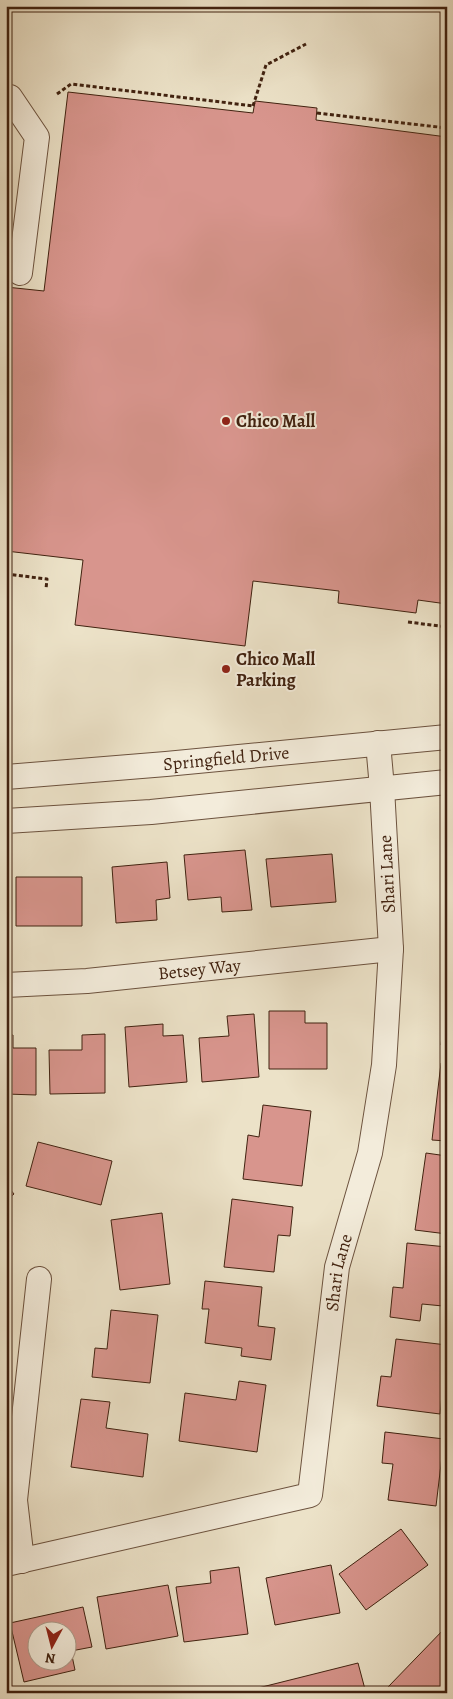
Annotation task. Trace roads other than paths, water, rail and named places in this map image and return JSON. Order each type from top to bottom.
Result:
[{"type":"street","points":[[10,97],[37,137],[20,273]]},
{"type":"street","name":"Springfield Drive","points":[[6,777],[157,765],[447,737]]},
{"type":"street","name":"Shari Lane","points":[[14,1562],[310,1495],[337,1267],[370,1153],[384,1065],[391,949],[378,744]]},
{"type":"street","points":[[6,821],[151,812],[447,782]]},
{"type":"street","name":"Betsey Way","points":[[6,985],[87,982],[391,949]]},
{"type":"street","points":[[14,1562],[15,1500],[39,1279]]},
{"type":"place","name":"Chico Mall","points":[[226,421]]},
{"type":"place","name":"Chico Mall Parking","points":[[226,669]]}]
